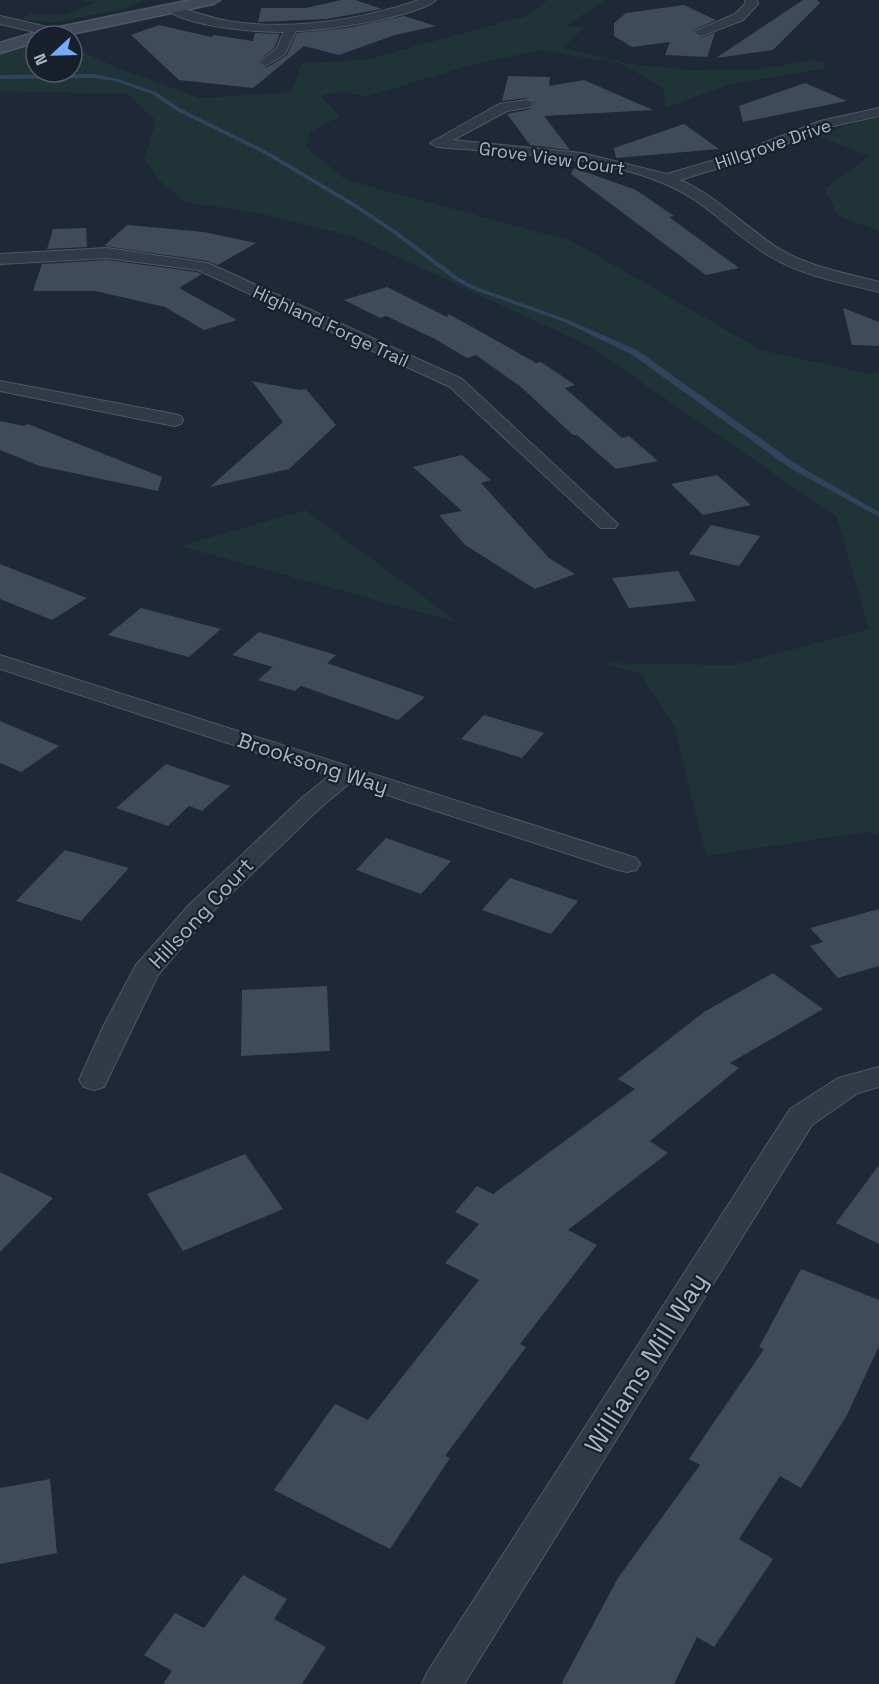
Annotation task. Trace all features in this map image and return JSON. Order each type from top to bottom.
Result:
[{"type":"street","points":[[84,27],[213,0]]},
{"type":"street","points":[[172,9],[195,18],[227,25],[292,28],[330,25],[403,10],[430,0]]},
{"type":"street","points":[[700,32],[739,17],[752,4],[751,0]]},
{"type":"street","points":[[0,20],[24,28]]},
{"type":"street","points":[[265,62],[281,51],[292,28]]},
{"type":"street","points":[[0,48],[24,41]]},
{"type":"street","name":"Grove View Court","points":[[526,104],[504,107],[437,143],[610,163],[667,179],[700,196],[749,236],[778,255],[879,287]]},
{"type":"street","name":"Hillgrove Drive","points":[[667,179],[743,156],[825,124],[879,112]]},
{"type":"street","name":"Highland Forge Trail","points":[[0,259],[107,253],[201,266],[456,383],[608,524]]},
{"type":"street","points":[[0,386],[174,420]]},
{"type":"street","name":"Brooksong Way","points":[[0,663],[627,864]]},
{"type":"street","name":"Hillsong Court","points":[[94,1080],[118,1025],[146,971],[198,911],[312,802],[346,774]]},
{"type":"street","name":"Williams Mill Way","points":[[442,1684],[801,1117],[848,1085],[879,1077]]},
{"type":"green space","points":[[78,0],[146,0],[125,8],[55,23],[21,19],[31,14],[64,15],[96,2]]},
{"type":"green space","points":[[547,0],[605,0],[567,25],[583,28],[563,48],[631,64],[692,70],[761,69],[814,60],[823,62],[826,68],[730,84],[666,108],[663,89],[623,64],[540,50],[472,65],[365,97],[341,91],[321,96],[340,116],[310,132],[306,147],[346,180],[572,241],[761,350],[870,374],[879,372],[879,835],[866,832],[706,856],[674,726],[641,674],[602,663],[734,665],[869,629],[837,517],[589,346],[352,236],[263,214],[185,202],[161,182],[144,160],[156,121],[127,94],[0,91],[0,54],[24,46],[24,84],[84,84],[84,53],[113,66],[199,98],[292,92],[302,63],[365,60],[526,16]]},
{"type":"green space","points":[[879,118],[879,231],[838,216],[825,189],[869,156],[817,136],[857,122]]},
{"type":"green space","points":[[305,510],[459,623],[180,546]]},
{"type":"building","points":[[341,0],[355,0],[382,9],[327,19],[258,22],[261,8],[306,8]]},
{"type":"building","points":[[803,0],[817,0],[820,3],[773,50],[716,58]]},
{"type":"building","points":[[684,5],[716,20],[692,31],[701,38],[715,33],[707,57],[665,55],[670,42],[632,47],[614,36],[614,23],[626,13]]},
{"type":"building","points":[[404,16],[436,26],[395,35],[339,55],[304,46],[253,88],[179,80],[131,35],[159,25],[211,37],[214,35],[253,41],[255,33],[280,34],[274,48],[257,62],[266,68],[287,55],[297,33],[347,28]]},
{"type":"building","points":[[508,76],[550,77],[549,86],[584,80],[653,110],[544,116],[570,150],[530,145],[507,114],[531,109],[535,103],[526,98],[502,101]]},
{"type":"building","points":[[805,83],[847,101],[743,122],[739,106]]},
{"type":"building","points":[[684,124],[719,149],[616,158],[614,148]]},
{"type":"building","points":[[574,168],[636,190],[674,216],[669,217],[739,268],[706,275],[571,174]]},
{"type":"building","points":[[127,225],[204,232],[256,243],[218,265],[208,261],[104,246]]},
{"type":"building","points":[[86,228],[87,247],[47,249],[53,229]]},
{"type":"building","points":[[107,260],[202,274],[179,288],[237,320],[204,330],[165,307],[95,291],[33,291],[42,264]]},
{"type":"building","points":[[387,287],[447,317],[449,314],[536,363],[541,362],[575,385],[565,388],[622,438],[629,436],[658,461],[616,469],[577,435],[573,435],[521,387],[476,355],[467,358],[433,338],[386,316],[380,318],[344,300]]},
{"type":"building","points":[[843,308],[879,322],[879,346],[852,345]]},
{"type":"building","points":[[252,381],[300,390],[306,389],[336,425],[289,469],[210,487],[283,422]]},
{"type":"building","points":[[0,421],[24,426],[28,424],[162,477],[158,491],[40,466],[0,450]]},
{"type":"building","points":[[462,455],[491,480],[481,483],[549,558],[575,574],[535,589],[465,545],[439,515],[462,511],[413,467]]},
{"type":"building","points":[[717,475],[751,505],[703,515],[671,484]]},
{"type":"building","points":[[711,525],[760,536],[739,566],[689,554]]},
{"type":"building","points":[[0,564],[87,598],[52,620],[0,599]]},
{"type":"building","points":[[678,571],[696,601],[629,608],[612,578]]},
{"type":"building","points":[[141,608],[221,629],[189,657],[108,635]]},
{"type":"building","points":[[259,632],[336,655],[327,663],[425,697],[398,720],[301,686],[295,691],[258,680],[273,667],[232,655]]},
{"type":"building","points":[[484,715],[544,733],[522,758],[461,739]]},
{"type":"building","points":[[0,721],[59,746],[21,772],[0,763]]},
{"type":"building","points":[[166,764],[230,786],[202,811],[189,806],[168,826],[116,808]]},
{"type":"building","points":[[386,838],[451,861],[421,894],[356,870]]},
{"type":"building","points":[[65,850],[129,868],[81,921],[16,901]]},
{"type":"building","points":[[510,878],[578,901],[551,934],[482,910]]},
{"type":"building","points":[[879,909],[879,966],[838,978],[810,946],[823,942],[810,928]]},
{"type":"building","points":[[773,973],[823,1009],[730,1063],[739,1068],[650,1141],[668,1153],[568,1230],[597,1245],[520,1344],[526,1347],[445,1456],[450,1458],[390,1549],[274,1490],[335,1404],[368,1420],[479,1280],[445,1263],[479,1224],[455,1212],[477,1186],[493,1194],[635,1089],[618,1079],[704,1012]]},
{"type":"building","points":[[327,986],[330,1051],[241,1056],[242,990]]},
{"type":"building","points":[[245,1154],[283,1209],[183,1251],[147,1194]]},
{"type":"building","points":[[879,1165],[879,1244],[836,1223]]},
{"type":"building","points":[[0,1172],[53,1198],[0,1252]]},
{"type":"building","points":[[801,1269],[879,1300],[879,1346],[847,1415],[801,1488],[780,1476],[739,1539],[773,1559],[714,1647],[697,1637],[674,1684],[561,1684],[618,1578],[700,1465],[689,1459],[764,1349],[759,1347]]},
{"type":"building","points":[[50,1479],[57,1553],[0,1564],[0,1488]]},
{"type":"building","points":[[243,1575],[287,1599],[274,1619],[326,1647],[302,1684],[163,1684],[172,1671],[144,1655],[175,1613],[204,1628]]},
{"type":"waterway","points":[[0,77],[93,76],[116,80],[154,93],[179,110],[265,152],[354,205],[457,279],[474,288],[564,320],[634,352],[793,466],[879,515]]}]
